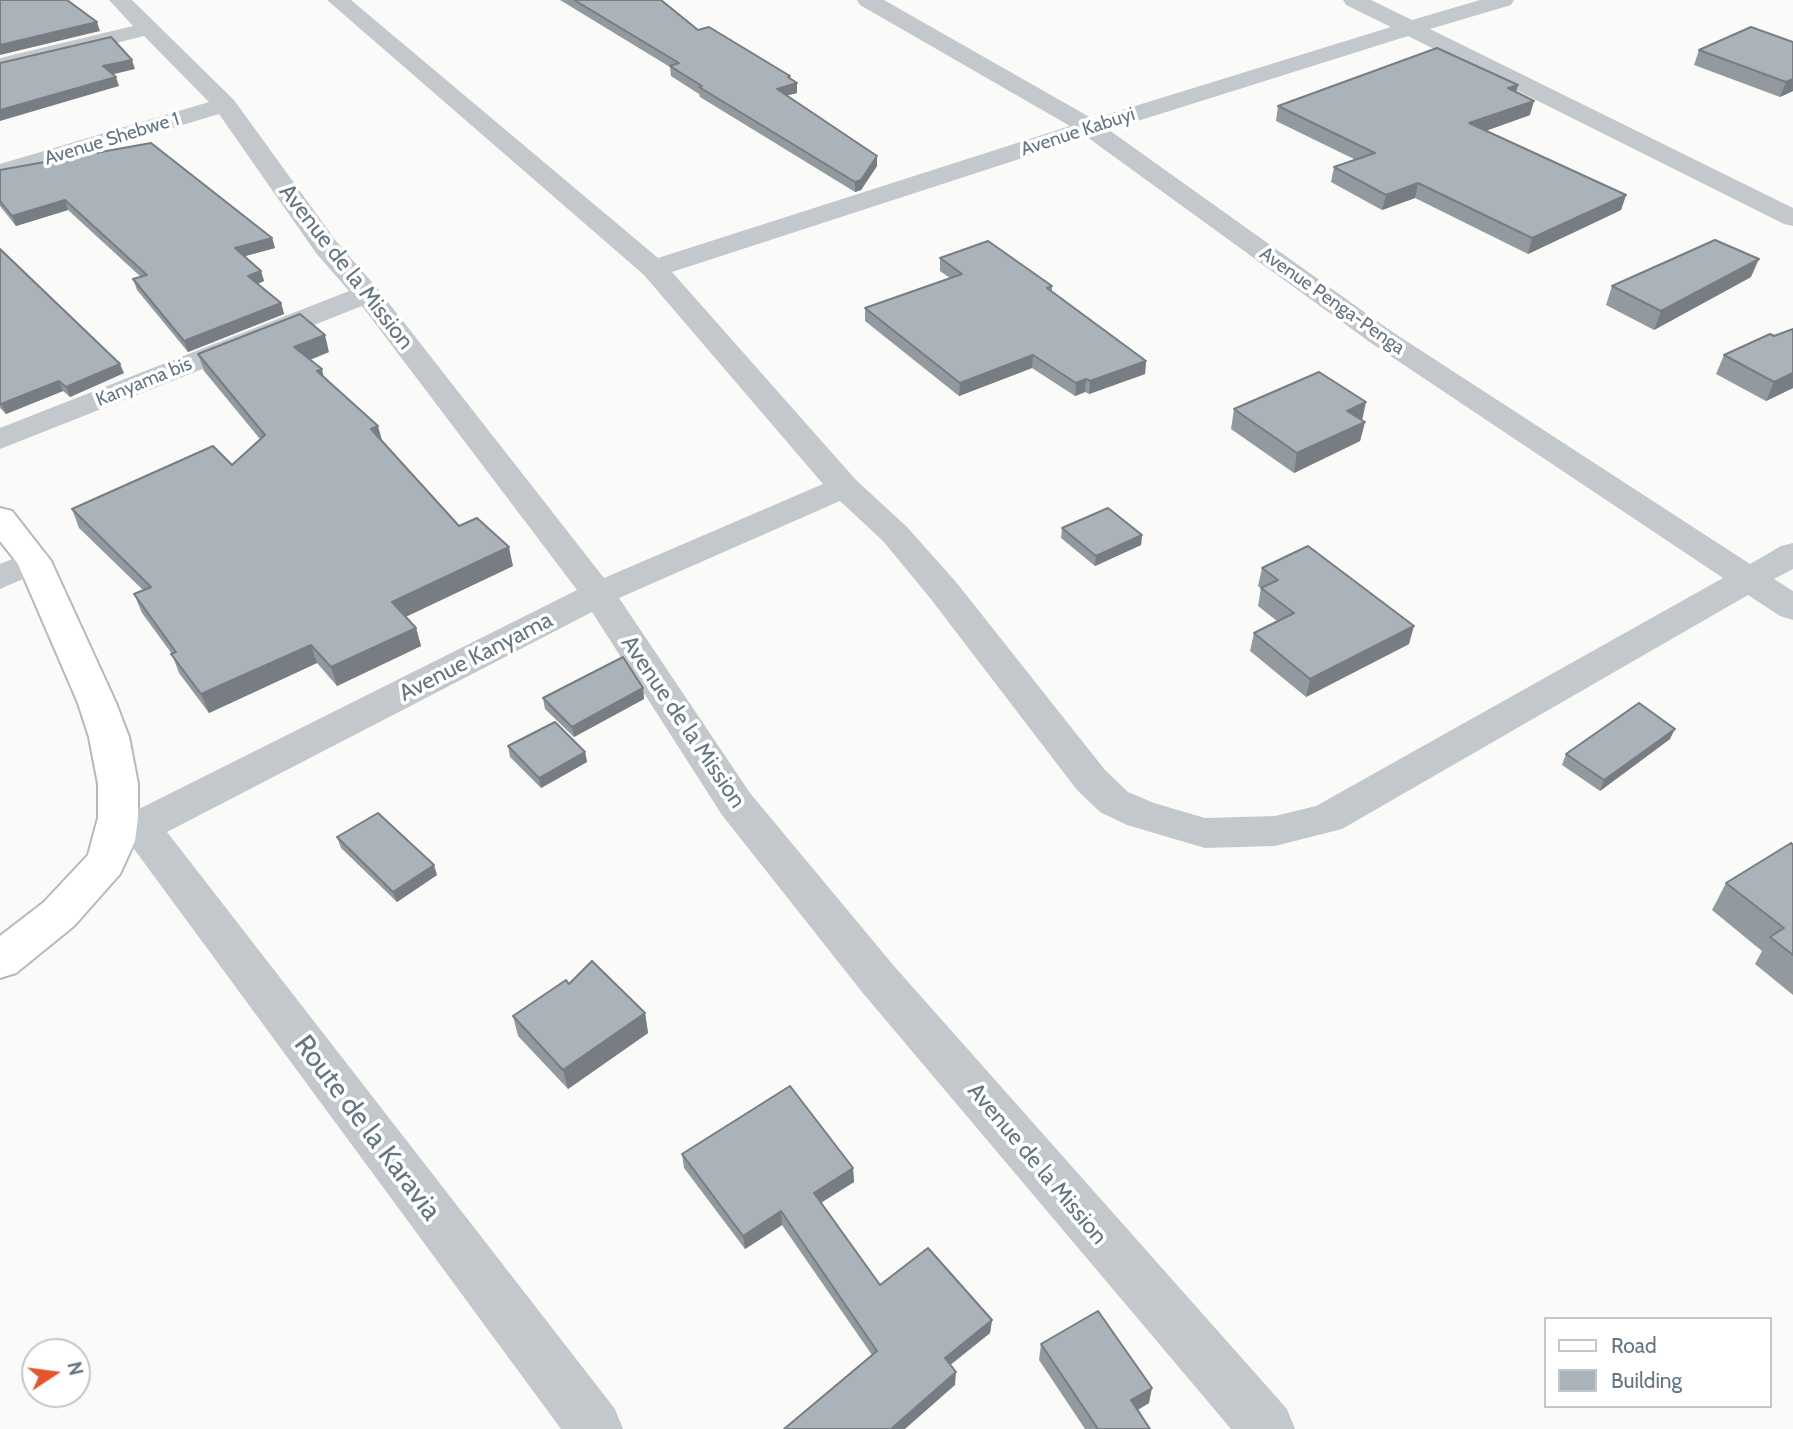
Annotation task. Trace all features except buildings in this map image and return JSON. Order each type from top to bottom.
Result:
[{"type":"street","name":"Avenue de la Mission","points":[[120,0],[225,105],[326,247],[367,294],[598,594],[745,814],[905,1010],[1267,1429]]},
{"type":"street","points":[[338,0],[654,269],[845,486],[895,534],[943,590],[1091,780],[1114,802],[1141,814],[1205,833],[1275,831],[1328,818],[1793,554]]},
{"type":"street","name":"Avenue Penga-Penga","points":[[868,0],[1091,128],[1381,337],[1793,608]]},
{"type":"street","points":[[1354,0],[1793,218]]},
{"type":"street","name":"Avenue Kabuyi","points":[[654,269],[1410,26],[1503,0]]},
{"type":"street","points":[[0,65],[147,29]]},
{"type":"street","name":"Avenue Shebwe 1","points":[[0,172],[225,105]]},
{"type":"street","name":"Kanyama bis","points":[[0,439],[367,294]]},
{"type":"street","name":"Avenue Kanyama","points":[[127,834],[598,594],[845,486]]},
{"type":"street","points":[[0,518],[34,561],[97,703],[109,737],[118,784],[118,818],[127,834],[59,914],[0,960]]},
{"type":"street","points":[[0,578],[34,561]]},
{"type":"street","name":"Route de la Karavia","points":[[127,834],[594,1429]]}]
